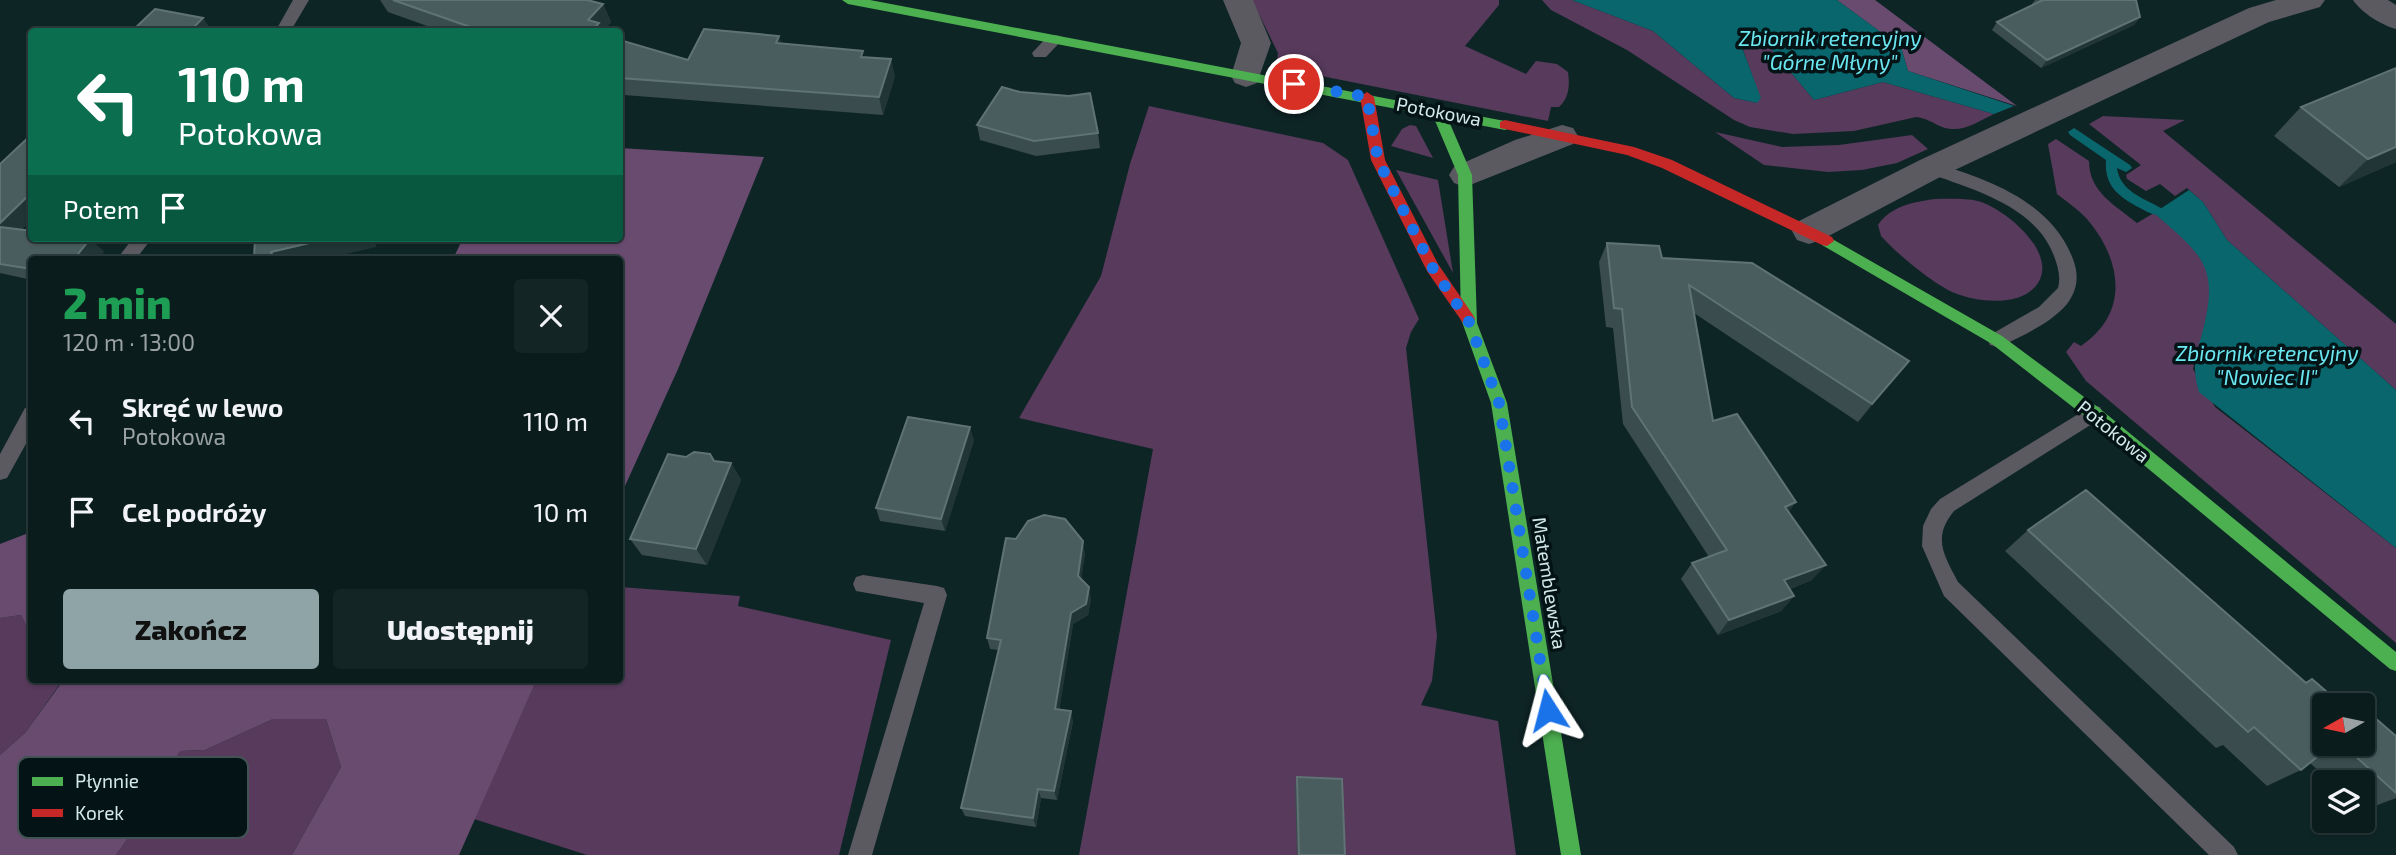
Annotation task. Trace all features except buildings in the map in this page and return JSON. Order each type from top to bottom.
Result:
[{"type":"street","name":"Potokowa","points":[[848,0],[1438,111],[1629,150],[1667,164],[1809,231],[1997,341],[2093,413],[2396,663]]},
{"type":"street","points":[[1238,0],[1256,43],[1246,76]]},
{"type":"street","points":[[2230,0],[2259,15]]},
{"type":"street","points":[[1809,231],[1931,168],[2259,15],[2311,0]]},
{"type":"street","points":[[2368,0],[2396,19]]},
{"type":"street","name":"Matemblewska","points":[[1367,97],[1378,160],[1432,267],[1469,322],[1499,403],[1571,855]]},
{"type":"street","name":"Matemblewska","points":[[1438,111],[1465,175],[1469,322]]},
{"type":"street","points":[[1465,175],[1526,148],[1562,136]]},
{"type":"lane","points":[[284,28],[301,0]]},
{"type":"lane","points":[[1040,53],[1054,40]]},
{"type":"lane","points":[[1931,168],[2002,195],[2027,210],[2046,227],[2064,252],[2069,275],[2066,292],[2046,312],[1997,341]]},
{"type":"lane","points":[[129,256],[140,242]]},
{"type":"lane","points":[[2093,413],[1947,505],[1935,517],[1929,537],[1935,558],[1951,589],[2226,855]]},
{"type":"lane","points":[[0,472],[28,421]]},
{"type":"lane","points":[[860,855],[937,595],[863,584]]},
{"type":"shaded area","points":[[1252,0],[1499,0],[1499,5],[1465,46],[1526,74],[1536,61],[1557,64],[1568,72],[1567,95],[1559,107],[1551,107],[1548,121],[1276,67],[1278,53]]},
{"type":"shaded area","points":[[1542,0],[1572,0],[1653,31],[1734,98],[1757,103],[1755,83],[1741,44],[1752,42],[1768,45],[1814,100],[1883,82],[1994,114],[1956,129],[1942,127],[1916,117],[1854,131],[1793,134],[1750,127],[1734,120],[1627,50],[1551,10]]},
{"type":"shaded area","points":[[1837,0],[1875,0],[2017,106],[1908,71],[1901,47]]},
{"type":"shaded area","points":[[1149,106],[1323,143],[1348,160],[1419,319],[1406,348],[1437,636],[1432,681],[1421,705],[1498,721],[1516,855],[1079,855],[1153,449],[1019,418],[1101,276],[1130,164]]},
{"type":"shaded area","points":[[2103,116],[2185,120],[2163,131],[2396,324],[2396,390],[2227,240],[2203,202],[2187,188],[2175,196],[2160,184],[2146,191],[2127,179],[2126,175],[2141,165],[2089,124]]},
{"type":"shaded area","points":[[1410,125],[1416,126],[1433,158],[1391,146],[1402,129]]},
{"type":"shaded area","points":[[1715,132],[1782,147],[1839,145],[1912,135],[1928,149],[1897,163],[1862,170],[1828,172],[1764,165]]},
{"type":"shaded area","points":[[2056,139],[2089,161],[2093,181],[2112,204],[2137,223],[2154,213],[2187,242],[2202,260],[2210,278],[2211,289],[2206,324],[2193,369],[2215,407],[2396,548],[2396,643],[2086,381],[2066,352],[2074,342],[2081,346],[2097,333],[2108,318],[2116,286],[2108,252],[2099,235],[2084,216],[2057,194],[2048,144]]},
{"type":"shaded area","points":[[623,148],[764,157],[678,369],[623,490],[623,256],[454,256],[461,242],[623,242]]},
{"type":"shaded area","points":[[1396,170],[1438,180],[1453,273]]},
{"type":"shaded area","points":[[1935,199],[1978,201],[2014,222],[2035,245],[2041,258],[2042,271],[2038,283],[2020,297],[2008,300],[1969,298],[1948,290],[1931,279],[1881,236],[1878,225],[1889,213],[1911,204]]},
{"type":"shaded area","points":[[28,533],[28,630],[21,615],[0,618],[0,544]]},
{"type":"shaded area","points":[[623,587],[740,596],[738,606],[891,640],[839,855],[587,855],[474,819],[535,683],[623,683]]},
{"type":"shaded area","points":[[21,615],[28,630],[28,683],[61,683],[25,733],[0,755],[0,618]]},
{"type":"shaded area","points":[[61,683],[535,683],[459,855],[292,855],[341,767],[326,719],[273,719],[205,750],[180,751],[177,757],[18,757],[18,838],[128,838],[116,855],[0,855],[0,755],[25,733]]},
{"type":"shaded area","points":[[273,719],[326,719],[341,767],[292,855],[116,855],[128,838],[248,838],[248,757],[177,757],[180,751],[205,750]]},
{"type":"water","name":"Zbiornik retencyjny \"Górne Młyny\"","points":[[1572,0],[1837,0],[1901,47],[1908,71],[2014,106],[1994,114],[1883,82],[1814,100],[1768,45],[1752,42],[1750,46],[1741,45],[1761,98],[1757,103],[1734,98],[1653,31]]},
{"type":"water","name":"Zbiornik retencyjny \"Nowiec II\"","points":[[2189,190],[2203,202],[2227,240],[2396,390],[2396,548],[2199,392],[2195,363],[2207,311],[2208,277],[2203,264],[2185,240],[2154,213]]},
{"type":"waterway","points":[[2074,132],[2126,168]]},
{"type":"waterway","points":[[2112,159],[2111,170],[2117,186],[2130,197],[2157,211]]},
{"type":"traffic: fast","points":[[848,0],[1505,125]]},
{"type":"traffic: fast","points":[[1438,111],[1465,175],[1470,322]]},
{"type":"traffic: fast","points":[[1827,241],[1997,340],[2093,413],[2396,663]]},
{"type":"traffic: fast","points":[[1468,319],[1499,403],[1571,855]]},
{"type":"traffic: jam","points":[[1367,97],[1378,160],[1432,267],[1468,319]]},
{"type":"traffic: jam","points":[[1505,125],[1629,150],[1667,164],[1827,241]]},
{"type":"route","points":[[1294,84],[1367,97],[1378,160],[1432,267],[1469,322],[1499,403],[1548,710]]}]
